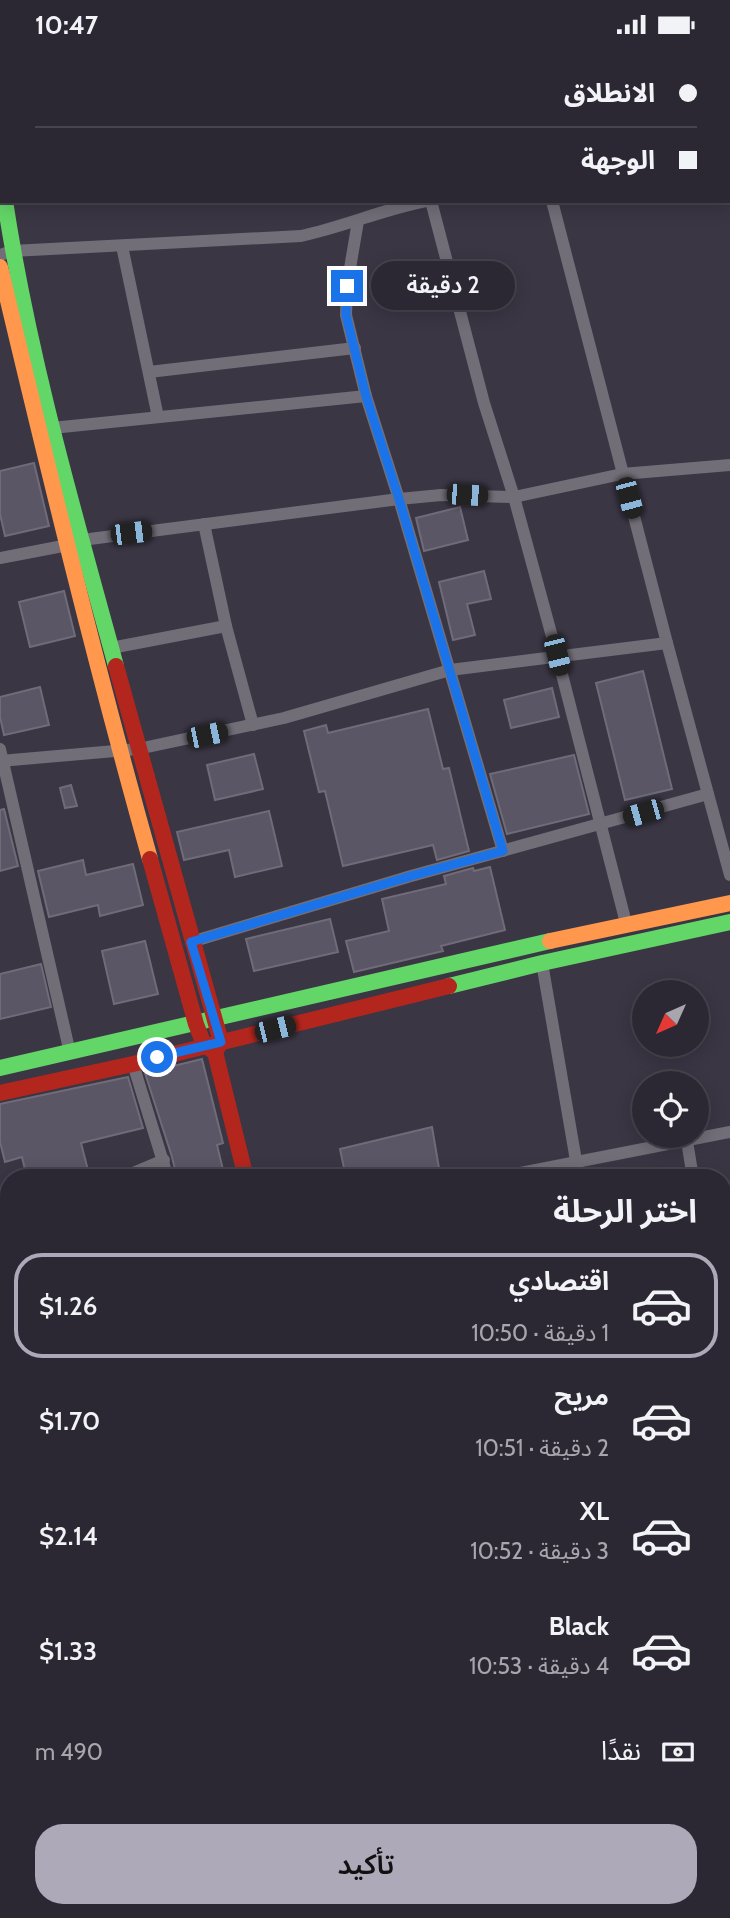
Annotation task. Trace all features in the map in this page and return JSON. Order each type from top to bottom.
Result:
[{"type":"street","points":[[5,203],[6,253],[52,428],[120,751],[196,1024],[214,1046]]},
{"type":"street","points":[[6,253],[301,236],[418,203]]},
{"type":"street","points":[[430,203],[484,403],[514,497],[626,923]]},
{"type":"street","points":[[553,203],[730,875]]},
{"type":"street","points":[[358,221],[345,302],[346,315],[366,396],[503,851]]},
{"type":"street","points":[[122,246],[159,417]]},
{"type":"street","points":[[0,267],[75,543],[111,647],[191,942],[215,1019],[214,1046],[244,1169]]},
{"type":"street","points":[[149,372],[355,348]]},
{"type":"street","points":[[52,428],[366,396]]},
{"type":"street","points":[[0,558],[75,543],[399,499],[441,495],[514,497],[622,474],[730,465]]},
{"type":"street","points":[[204,524],[226,626],[253,725]]},
{"type":"street","points":[[111,647],[226,626]]},
{"type":"street","points":[[70,1053],[1,757],[138,749],[253,725],[450,670],[667,643]]},
{"type":"street","points":[[191,942],[411,876],[708,794]]},
{"type":"street","points":[[0,1068],[626,923],[730,903]]},
{"type":"street","points":[[0,1093],[214,1046],[542,963],[730,922]]},
{"type":"street","points":[[542,963],[577,1169]]},
{"type":"street","points":[[133,1063],[166,1169]]},
{"type":"street","points":[[709,1136],[730,1132]]},
{"type":"street","points":[[543,1169],[651,1148]]},
{"type":"street","points":[[688,1148],[692,1169]]},
{"type":"street","points":[[142,1169],[164,1160]]},
{"type":"building","points":[[34,463],[49,526],[5,536],[0,514],[0,471]]},
{"type":"building","points":[[460,507],[468,540],[424,551],[416,518]]},
{"type":"building","points":[[484,571],[491,599],[467,604],[475,635],[453,640],[439,582]]},
{"type":"building","points":[[64,591],[75,636],[30,647],[19,602]]},
{"type":"building","points":[[643,671],[672,789],[625,800],[596,683]]},
{"type":"building","points":[[40,687],[49,725],[4,735],[0,697]]},
{"type":"building","points":[[552,688],[559,717],[511,728],[504,700]]},
{"type":"building","points":[[428,709],[443,769],[449,768],[469,851],[437,860],[433,845],[343,866],[325,791],[319,792],[304,731],[326,725],[328,733]]},
{"type":"building","points":[[254,754],[263,789],[215,800],[207,765]]},
{"type":"building","points":[[574,755],[589,814],[507,834],[490,774]]},
{"type":"building","points":[[71,785],[77,806],[65,808],[60,788]]},
{"type":"building","points":[[4,809],[18,866],[0,871],[0,810]]},
{"type":"building","points":[[269,811],[282,866],[235,877],[229,850],[184,860],[177,832]]},
{"type":"building","points":[[83,860],[86,875],[133,864],[143,905],[100,916],[98,905],[49,917],[38,871]]},
{"type":"building","points":[[490,867],[505,930],[441,946],[443,951],[354,972],[346,941],[389,931],[382,899],[446,884],[444,876],[473,868],[474,871]]},
{"type":"building","points":[[330,919],[338,952],[254,971],[246,939]]},
{"type":"building","points":[[145,941],[158,994],[114,1004],[102,951]]},
{"type":"building","points":[[41,964],[51,1007],[0,1019],[0,974]]},
{"type":"building","points":[[202,1059],[223,1143],[217,1145],[223,1169],[175,1169],[145,1073]]},
{"type":"building","points":[[128,1077],[143,1128],[81,1143],[88,1169],[25,1169],[22,1157],[5,1162],[0,1142],[0,1104]]},
{"type":"building","points":[[432,1127],[439,1169],[344,1169],[340,1149]]},
{"type":"traffic: fast","points":[[5,203],[40,377],[116,666]]},
{"type":"traffic: fast","points":[[449,986],[730,922]]},
{"type":"traffic: fast","points":[[0,1068],[550,941]]},
{"type":"traffic: slow","points":[[0,267],[72,564],[150,859]]},
{"type":"traffic: slow","points":[[550,941],[730,903]]},
{"type":"traffic: jam","points":[[116,666],[221,1042],[215,1052],[244,1169]]},
{"type":"traffic: jam","points":[[150,859],[196,1024],[204,1045],[215,1052]]},
{"type":"traffic: jam","points":[[0,1093],[133,1064],[449,986]]},
{"type":"route","points":[[157,1057],[221,1042],[191,942],[503,851],[366,396],[346,315],[347,286]]}]
